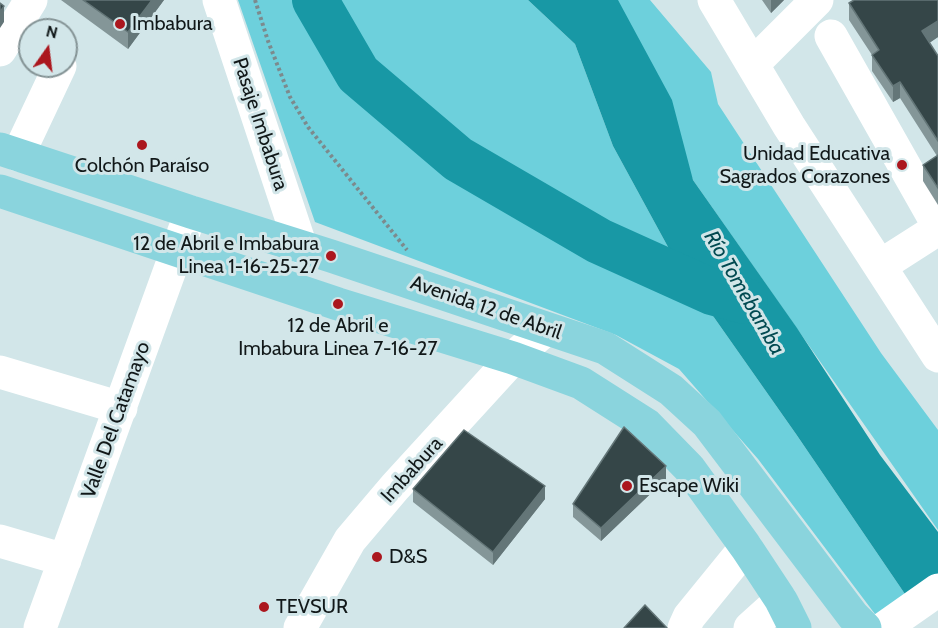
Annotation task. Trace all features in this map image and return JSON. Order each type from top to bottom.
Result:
[{"type":"main road","name":"Avenida 12 de Abril","points":[[9,152],[605,348],[670,390],[707,423],[841,600],[865,628]]},
{"type":"main road","name":"Avenida 12 de Abril","points":[[0,191],[338,304],[513,358],[581,383],[647,425],[689,468],[746,547],[788,614]]},
{"type":"street","points":[[0,50],[31,0]]},
{"type":"street","name":"Pasaje Imbabura","points":[[219,0],[301,247]]},
{"type":"street","points":[[753,64],[817,0]]},
{"type":"street","points":[[728,6],[753,64],[789,126],[938,356]]},
{"type":"street","points":[[831,36],[938,227],[880,266]]},
{"type":"street","points":[[9,152],[52,78]]},
{"type":"street","name":"Valle Del Catamayo","points":[[40,628],[191,213]]},
{"type":"street","name":"Imbabura","points":[[300,628],[350,540],[395,487],[513,358],[546,329]]},
{"type":"street","points":[[0,372],[121,408]]},
{"type":"street","points":[[0,541],[65,560]]},
{"type":"street","points":[[684,628],[689,617],[746,547]]},
{"type":"street","points":[[885,628],[938,590]]},
{"type":"street","points":[[750,628],[788,614]]},
{"type":"path","points":[[255,0],[268,42],[286,86],[308,127],[408,250]]},
{"type":"shaded area","points":[[238,0],[528,0],[575,44],[613,146],[680,269],[907,597],[878,618],[758,459],[679,369],[616,335],[315,222]]},
{"type":"shaded area","points":[[616,0],[650,0],[711,72],[718,104],[881,353],[938,430],[938,530],[693,180]]},
{"type":"water","name":"Río Tomebamba","points":[[528,0],[618,0],[672,100],[693,180],[797,328],[880,455],[938,532],[938,579],[907,597],[680,269],[613,146],[575,44]]},
{"type":"building","points":[[83,0],[152,0],[128,32]]},
{"type":"building","points":[[854,0],[938,0],[938,21],[922,31],[938,56],[938,141],[900,82],[893,86],[872,55],[879,50],[849,3]]},
{"type":"building","points":[[938,155],[938,188],[923,165]]},
{"type":"building","points":[[624,427],[666,466],[601,528],[573,504]]},
{"type":"building","points":[[464,430],[545,486],[493,552],[413,489]]},
{"type":"building","points":[[645,605],[667,628],[624,628]]},
{"type":"waterway","name":"Río Tomebamba","points":[[315,0],[358,74],[458,159],[599,241],[712,292],[745,301]]},
{"type":"place","name":"Imbabura","points":[[120,24]]},
{"type":"place","name":"Colchón Paraíso","points":[[142,145]]},
{"type":"place","name":"Unidad Educativa Sagrados Corazones","points":[[902,165]]},
{"type":"place","name":"12 de Abril e Imbabura Linea 1-16-25-27","points":[[331,256]]},
{"type":"place","name":"12 de Abril e Imbabura Linea 7-16-27","points":[[338,304]]},
{"type":"place","name":"Escape Wiki","points":[[627,486]]},
{"type":"place","name":"D&S","points":[[377,557]]},
{"type":"place","name":"TEVSUR","points":[[264,607]]}]
